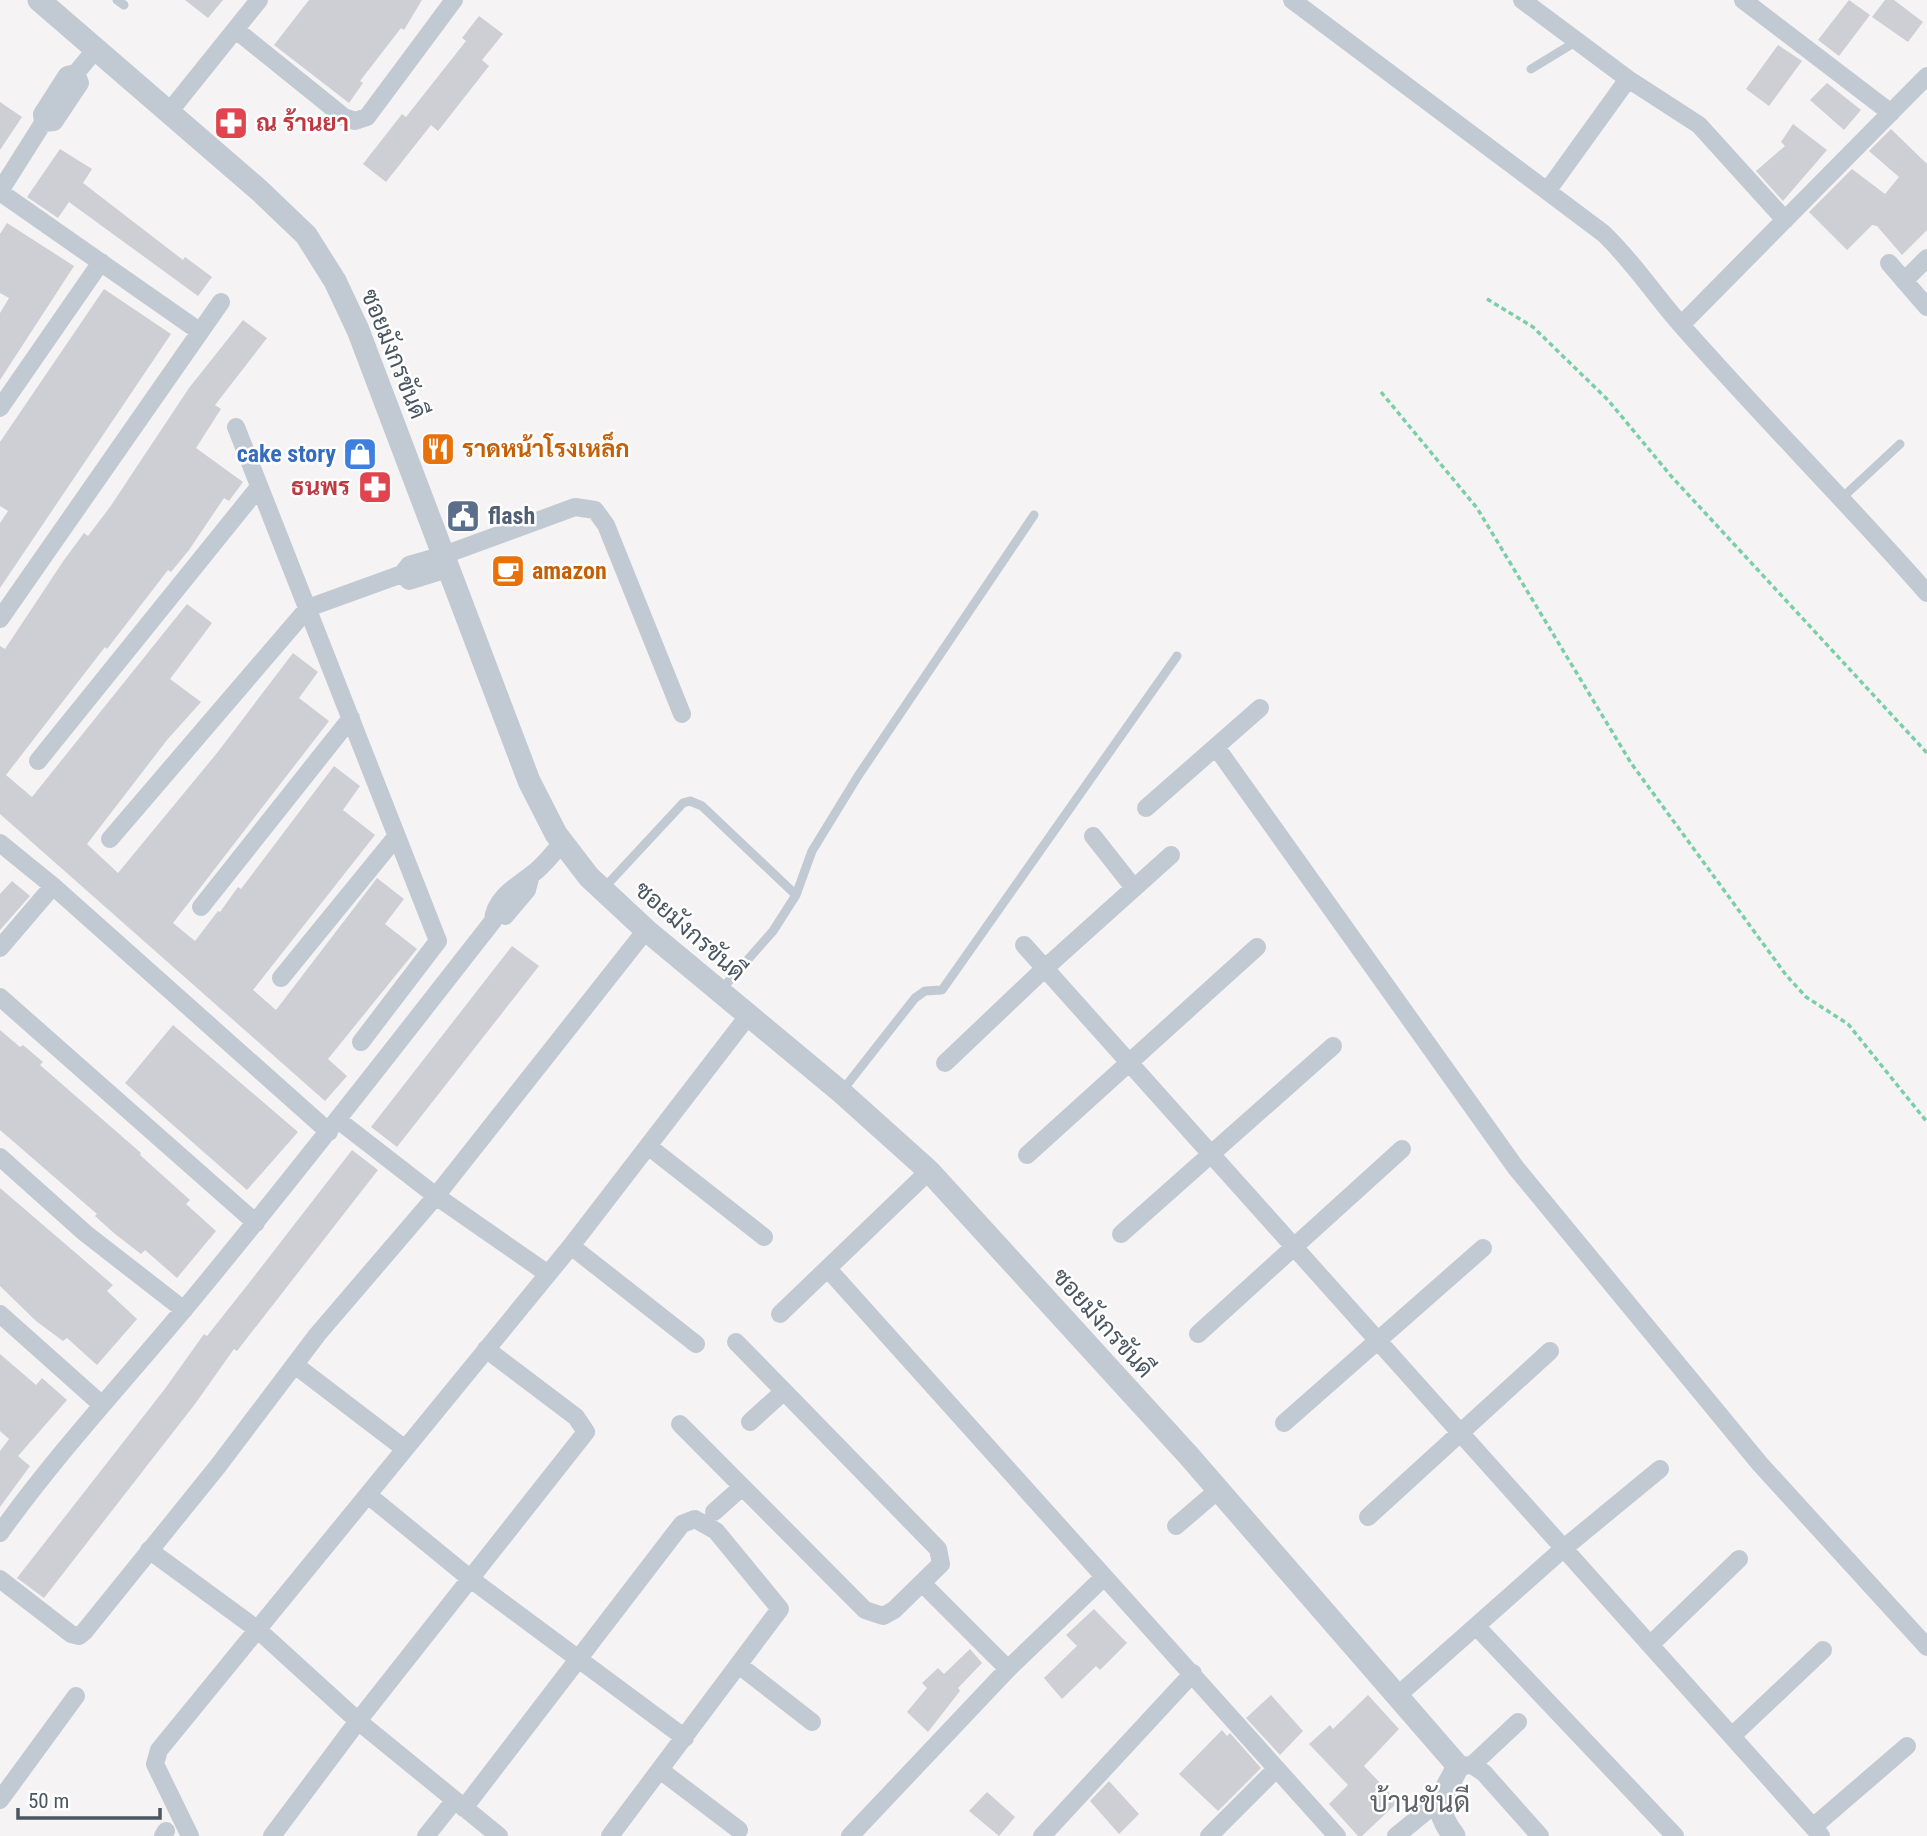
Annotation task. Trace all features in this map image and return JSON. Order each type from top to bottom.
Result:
[{"type":"street","name":"ซอยมังกรขันดี","points":[[39,0],[261,191],[306,236],[335,281],[358,330],[529,781],[562,843],[603,890],[646,930],[841,1092],[929,1171],[1218,1490],[1397,1696],[1465,1765]]},
{"type":"street","points":[[169,112],[259,0]]},
{"type":"street","points":[[236,30],[344,117],[355,121],[366,117],[454,0]]},
{"type":"street","points":[[1522,0],[1628,79],[1699,125],[1785,220]]},
{"type":"street","points":[[1744,0],[1891,113]]},
{"type":"street","points":[[1298,2],[1548,190],[1623,251],[1681,325],[1843,497],[1927,593]]},
{"type":"street","points":[[96,49],[76,73],[67,75],[42,114],[43,123],[0,192],[199,331]]},
{"type":"street","points":[[1681,325],[1927,76]]},
{"type":"street","points":[[1548,190],[1628,79]]},
{"type":"street","points":[[1904,281],[1927,258]]},
{"type":"street","points":[[0,408],[100,262]]},
{"type":"street","points":[[1889,263],[1927,307]]},
{"type":"street","points":[[0,619],[221,302]]},
{"type":"street","points":[[236,427],[438,941],[361,1042]]},
{"type":"street","points":[[38,761],[259,487]]},
{"type":"street","points":[[110,839],[308,608],[402,574],[409,581],[446,562],[576,507],[594,510],[606,525],[682,714]]},
{"type":"street","points":[[1146,808],[1260,708]]},
{"type":"street","points":[[201,907],[351,718]]},
{"type":"street","points":[[1216,747],[1516,1168],[1760,1464],[1927,1647]]},
{"type":"street","points":[[1093,836],[1134,888]]},
{"type":"street","points":[[281,978],[396,837]]},
{"type":"street","points":[[0,843],[333,1126],[548,1274]]},
{"type":"street","points":[[0,1532],[102,1404],[256,1223],[493,921],[494,912],[517,881],[531,875],[562,843]]},
{"type":"street","points":[[945,1063],[1044,968],[1171,855]]},
{"type":"street","points":[[0,948],[53,886]]},
{"type":"street","points":[[0,1579],[71,1634],[79,1636],[295,1365],[436,1196],[646,930]]},
{"type":"street","points":[[1024,946],[1817,1831],[1907,1746]]},
{"type":"street","points":[[1027,1155],[1126,1062],[1257,947]]},
{"type":"street","points":[[0,997],[256,1223]]},
{"type":"street","points":[[190,1836],[161,1777],[156,1755],[221,1671],[258,1630],[548,1274],[748,1016]]},
{"type":"street","points":[[1121,1234],[1333,1046]]},
{"type":"street","points":[[648,1146],[764,1237]]},
{"type":"street","points":[[1198,1334],[1402,1149]]},
{"type":"street","points":[[0,1157],[86,1233],[184,1310]]},
{"type":"street","points":[[780,1314],[929,1171]]},
{"type":"street","points":[[571,1245],[696,1344]]},
{"type":"street","points":[[1284,1423],[1483,1248]]},
{"type":"street","points":[[828,1269],[1337,1836]]},
{"type":"street","points":[[0,1314],[102,1404]]},
{"type":"street","points":[[680,1424],[865,1610],[883,1616],[923,1584],[941,1564],[939,1549],[736,1342]]},
{"type":"street","points":[[272,1836],[358,1721],[472,1580],[586,1432],[576,1417],[485,1349]]},
{"type":"street","points":[[1368,1517],[1550,1351]]},
{"type":"street","points":[[295,1365],[405,1449]]},
{"type":"street","points":[[750,1422],[783,1392]]},
{"type":"street","points":[[1397,1696],[1564,1548],[1660,1469]]},
{"type":"street","points":[[714,1512],[742,1487]]},
{"type":"street","points":[[1176,1526],[1218,1490]]},
{"type":"street","points":[[368,1495],[472,1580],[685,1738]]},
{"type":"street","points":[[426,1836],[459,1805],[682,1524],[695,1519],[716,1531],[780,1609],[740,1666],[610,1836]]},
{"type":"street","points":[[149,1550],[258,1630],[358,1721],[499,1836]]},
{"type":"street","points":[[1651,1644],[1739,1559]]},
{"type":"street","points":[[850,1836],[1008,1669],[1104,1577]]},
{"type":"street","points":[[923,1584],[1008,1669]]},
{"type":"street","points":[[1476,1626],[1675,1836]]},
{"type":"street","points":[[1732,1737],[1823,1650]]},
{"type":"street","points":[[740,1666],[812,1722]]},
{"type":"street","points":[[1042,1836],[1193,1673]]},
{"type":"street","points":[[0,1800],[76,1696]]},
{"type":"street","points":[[1396,1836],[1440,1800],[1465,1765],[1518,1722]]},
{"type":"street","points":[[1465,1765],[1484,1773],[1540,1836]]},
{"type":"street","points":[[660,1770],[739,1829]]},
{"type":"street","points":[[1209,1836],[1275,1770]]},
{"type":"street","points":[[1440,1800],[1438,1809],[1454,1836]]},
{"type":"lane","points":[[1531,69],[1577,41]]},
{"type":"lane","points":[[1843,497],[1900,444]]},
{"type":"lane","points":[[720,990],[773,931],[796,895],[812,851],[858,776],[1034,515]]},
{"type":"lane","points":[[841,1092],[915,998],[925,991],[942,990],[1177,656]]},
{"type":"lane","points":[[603,890],[682,803],[690,801],[702,806],[796,895]]},
{"type":"path","points":[[1488,299],[1533,327],[1608,400],[1671,476],[1927,752]]},
{"type":"path","points":[[1381,392],[1477,508],[1631,763],[1786,975],[1806,997],[1848,1024],[1927,1122]]},
{"type":"building","points":[[185,0],[223,0],[208,18]]},
{"type":"building","points":[[309,0],[422,0],[404,30],[401,28],[360,81],[363,83],[349,103],[274,45]]},
{"type":"building","points":[[1849,0],[1870,15],[1839,56],[1818,40]]},
{"type":"building","points":[[1885,0],[1894,0],[1923,22],[1908,42],[1872,17]]},
{"type":"building","points":[[479,16],[503,34],[482,60],[489,66],[438,131],[431,125],[386,182],[363,164],[402,114],[406,117],[466,41],[462,38]]},
{"type":"building","points":[[1778,45],[1802,61],[1769,106],[1746,89]]},
{"type":"building","points":[[1827,83],[1861,110],[1844,130],[1810,100]]},
{"type":"building","points":[[0,102],[22,117],[0,150]]},
{"type":"building","points":[[1793,124],[1827,150],[1783,201],[1756,171],[1785,146],[1781,142]]},
{"type":"building","points":[[1891,129],[1927,164],[1927,230],[1902,255],[1877,226],[1872,225],[1847,250],[1809,212],[1852,169],[1885,194],[1899,177],[1869,151]]},
{"type":"building","points":[[60,149],[92,169],[83,183],[183,260],[185,257],[212,277],[198,296],[69,202],[58,218],[27,197]]},
{"type":"building","points":[[7,223],[74,266],[0,380],[0,313],[9,298],[0,293],[0,234]]},
{"type":"building","points":[[104,289],[171,334],[0,588],[0,523],[8,511],[0,506],[0,442]]},
{"type":"building","points":[[243,320],[267,338],[215,405],[221,409],[196,448],[243,482],[229,501],[224,498],[189,550],[171,572],[168,570],[107,649],[105,647],[6,775],[32,797],[187,604],[212,623],[170,679],[201,702],[167,740],[87,844],[118,873],[217,753],[293,653],[318,672],[299,698],[329,721],[173,923],[195,941],[238,887],[241,889],[334,766],[360,786],[343,810],[375,835],[253,990],[276,1010],[377,878],[404,899],[385,924],[417,949],[328,1059],[347,1076],[325,1101],[0,814],[0,646],[5,649],[64,560],[84,533],[88,536],[110,507],[189,388]]},
{"type":"building","points":[[12,881],[30,896],[0,930],[0,894]]},
{"type":"building","points":[[512,946],[539,966],[397,1147],[371,1127]]},
{"type":"building","points":[[173,1025],[298,1132],[247,1190],[125,1083]]},
{"type":"building","points":[[0,1030],[43,1062],[40,1065],[141,1153],[140,1155],[190,1200],[186,1204],[216,1231],[177,1278],[145,1250],[141,1254],[115,1234],[95,1216],[97,1214],[0,1130]]},
{"type":"building","points":[[352,1150],[378,1170],[237,1351],[234,1349],[195,1404],[44,1598],[17,1578],[164,1390],[204,1334],[207,1336]]},
{"type":"building","points":[[0,1188],[113,1285],[107,1291],[137,1319],[97,1365],[67,1338],[63,1341],[36,1321],[0,1286]]},
{"type":"building","points":[[0,1354],[36,1385],[42,1378],[67,1400],[18,1456],[30,1466],[0,1507],[0,1451],[9,1439],[0,1431]]},
{"type":"building","points":[[1094,1609],[1127,1643],[1100,1670],[1096,1666],[1062,1699],[1044,1678],[1077,1646],[1066,1635]]},
{"type":"building","points":[[970,1649],[982,1663],[958,1688],[960,1691],[928,1732],[907,1712],[927,1688],[922,1683],[938,1668],[944,1674]]},
{"type":"building","points":[[1271,1695],[1303,1731],[1280,1755],[1246,1718]]},
{"type":"building","points":[[1368,1695],[1399,1729],[1364,1766],[1398,1802],[1362,1836],[1358,1836],[1329,1804],[1348,1785],[1309,1744],[1330,1725],[1333,1729]]},
{"type":"building","points":[[1222,1730],[1227,1736],[1230,1733],[1261,1768],[1218,1811],[1179,1774]]},
{"type":"building","points":[[1109,1781],[1139,1814],[1119,1834],[1090,1801]]},
{"type":"building","points":[[987,1792],[1015,1817],[999,1836],[969,1811]]},
{"type":"place","name":"ณ ร้านยา","points":[[231,123]]},
{"type":"place","name":"ราดหน้าโรงเหล็ก","points":[[438,449]]},
{"type":"place","name":"cake story","points":[[360,454]]},
{"type":"place","name":"ธนพร","points":[[375,487]]},
{"type":"place","name":"flash","points":[[463,516]]},
{"type":"place","name":"amazon","points":[[508,571]]},
{"type":"district","name":"บ้านขันดี","points":[[1420,1802]]}]
